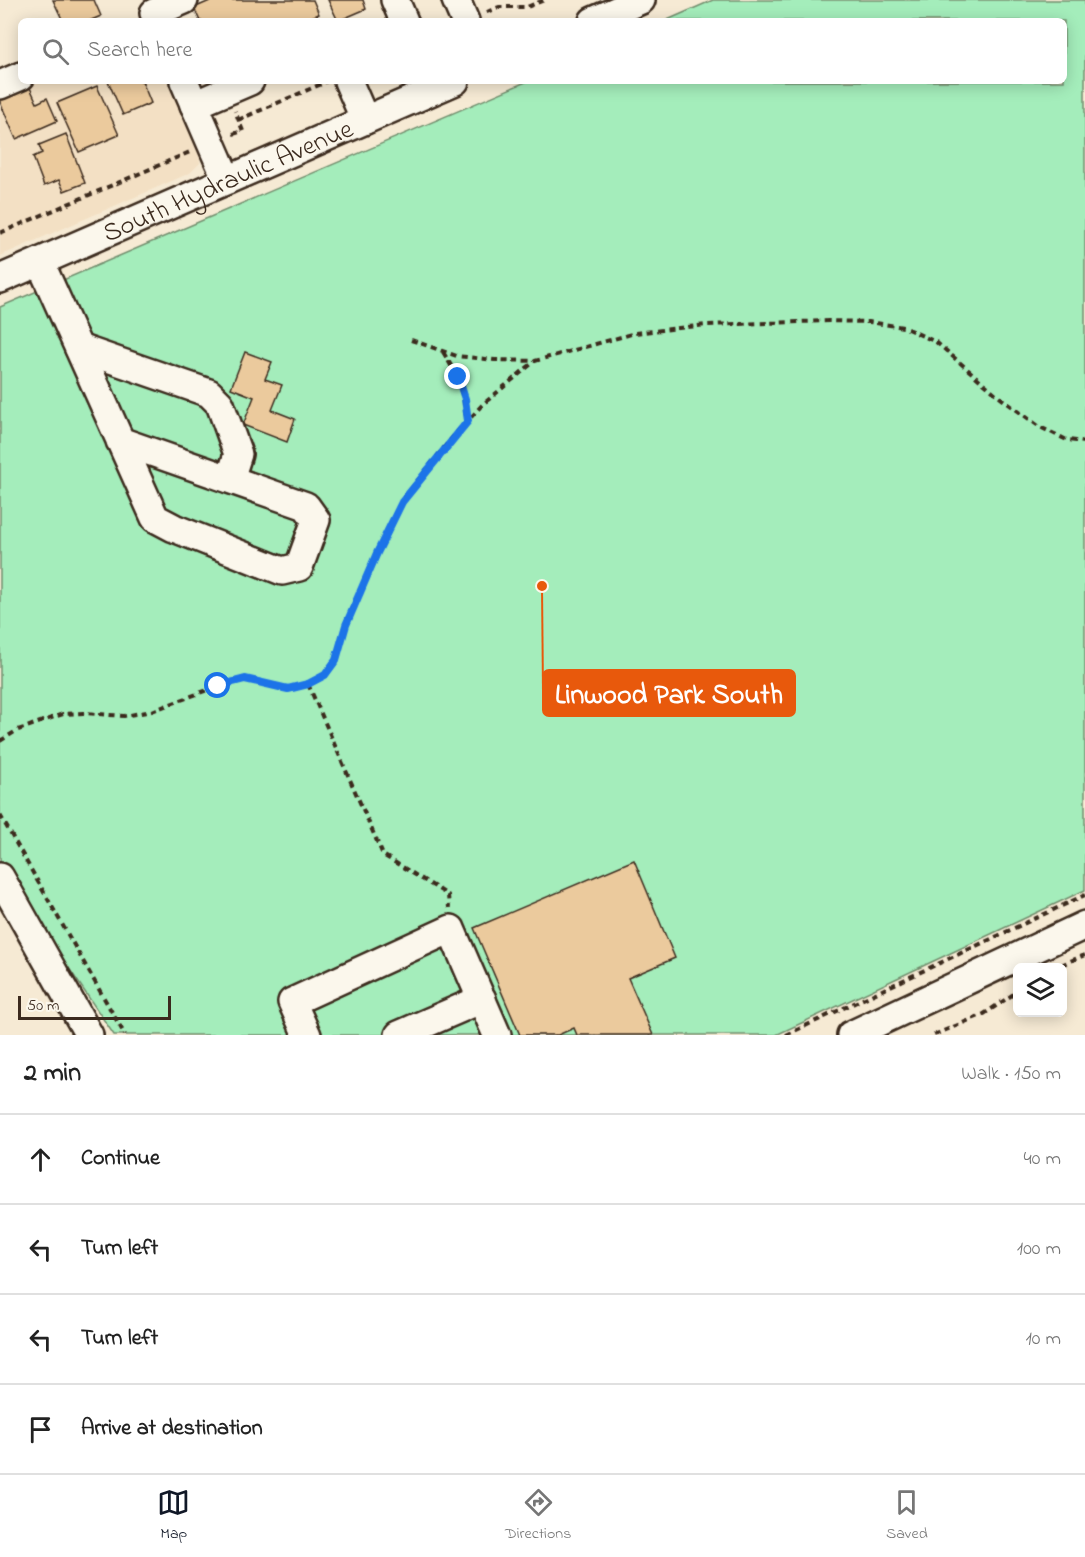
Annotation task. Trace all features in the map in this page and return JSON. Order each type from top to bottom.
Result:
[{"type":"street","points":[[153,14],[184,0]]},
{"type":"street","points":[[456,0],[470,18]]},
{"type":"street","points":[[600,18],[641,0]]},
{"type":"street","points":[[0,85],[18,77]]},
{"type":"street","points":[[349,84],[365,120]]},
{"type":"street","name":"South Hydraulic Avenue","points":[[0,279],[365,120],[439,84]]},
{"type":"street","points":[[227,180],[189,93],[238,86]]},
{"type":"street","points":[[40,262],[120,441],[155,518],[174,528],[282,571],[299,567],[316,520],[306,506],[120,441]]},
{"type":"street","points":[[79,348],[209,393],[220,404],[238,454],[230,479]]},
{"type":"street","points":[[0,877],[89,1035]]},
{"type":"street","points":[[851,1035],[1085,925]]},
{"type":"street","points":[[307,1035],[292,1002],[451,930],[497,1035]]},
{"type":"street","points":[[399,1035],[482,999]]},
{"type":"path","points":[[473,18],[500,7],[527,7],[544,0]]},
{"type":"path","points":[[238,120],[321,84]]},
{"type":"path","points":[[0,233],[243,130],[238,120],[238,86]]},
{"type":"path","points":[[411,340],[457,356],[536,361],[635,333],[706,325],[828,321],[869,322],[903,327],[936,342],[1002,399],[1040,427],[1067,440],[1085,442]]},
{"type":"path","points":[[443,351],[458,377],[465,399],[468,421]]},
{"type":"path","points":[[0,741],[18,730],[63,714],[124,716],[152,711],[218,686],[245,679],[288,689],[308,684],[325,675],[336,660],[346,625],[402,502],[482,405],[536,361]]},
{"type":"path","points":[[308,684],[383,855],[448,895],[451,930]]},
{"type":"path","points":[[0,815],[125,1035]]},
{"type":"path","points":[[786,1035],[1085,895]]},
{"type":"path","points":[[1065,963],[1085,955]]},
{"type":"path","points":[[934,1035],[984,1014],[1013,994]]},
{"type":"shaded area","points":[[18,60],[18,84],[170,84],[199,148],[200,163],[190,173],[0,256],[0,68]]},
{"type":"green space","points":[[713,0],[1085,0],[1085,890],[776,1035],[114,1035],[0,866],[0,307],[521,84],[1067,84],[1067,18],[672,18]]},
{"type":"building","points":[[53,0],[94,0],[101,16],[96,18],[62,18]]},
{"type":"building","points":[[212,0],[313,0],[319,14],[309,18],[199,18],[194,8]]},
{"type":"building","points":[[328,0],[363,0],[366,9],[345,18],[337,18]]},
{"type":"building","points":[[20,84],[28,84],[37,103],[47,98],[57,121],[16,139],[0,102],[0,93]]},
{"type":"building","points":[[109,84],[143,84],[151,103],[123,115]]},
{"type":"building","points":[[97,86],[119,135],[79,152],[57,103]]},
{"type":"building","points":[[66,134],[85,183],[64,191],[59,180],[44,186],[33,157],[42,153],[39,145]]},
{"type":"building","points":[[245,352],[272,362],[265,379],[282,385],[272,410],[295,419],[287,442],[243,425],[254,397],[231,388]]},
{"type":"building","points":[[634,860],[675,958],[628,978],[653,1035],[577,1035],[574,1028],[558,1035],[520,1035],[474,928]]},
{"type":"place","name":"Linwood Park South","points":[[542,586]]},
{"type":"route","points":[[218,686],[245,679],[288,689],[308,684],[325,675],[336,660],[346,625],[402,502],[448,442],[468,421],[465,399],[458,377]]}]
